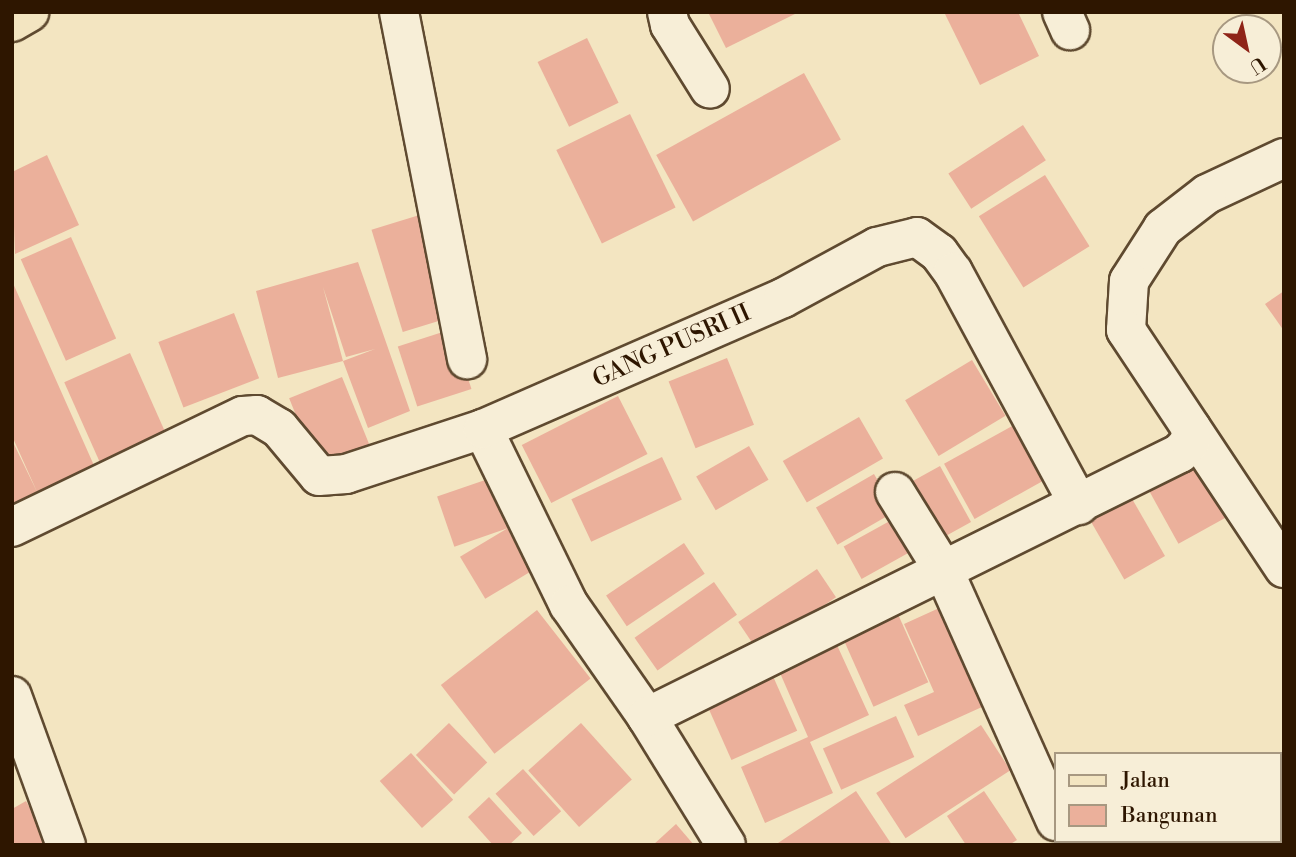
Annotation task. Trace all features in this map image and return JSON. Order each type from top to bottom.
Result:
[{"type":"main road","points":[[12,22],[29,12]]},
{"type":"street","points":[[399,12],[467,359]]},
{"type":"street","points":[[667,12],[670,25],[710,89]]},
{"type":"street","points":[[1284,158],[1207,194],[1163,228],[1129,281],[1126,330],[1284,568]]},
{"type":"street","name":"GANG PUSRI II","points":[[12,527],[243,416],[257,415],[279,428],[319,476],[346,474],[483,429],[783,298],[877,247],[917,237],[939,253],[953,272],[1079,505]]},
{"type":"street","points":[[646,717],[1180,453],[1190,442],[1191,428]]},
{"type":"street","points":[[483,429],[569,605],[646,717],[726,845]]},
{"type":"street","points":[[895,492],[944,571],[1054,817]]},
{"type":"street","points":[[12,696],[66,845]]},
{"type":"building","points":[[708,12],[799,12],[726,48]]},
{"type":"building","points":[[944,12],[1018,12],[1039,56],[980,85]]},
{"type":"building","points":[[587,38],[619,103],[569,127],[538,62]]},
{"type":"building","points":[[804,73],[841,139],[693,221],[656,155]]},
{"type":"building","points":[[630,114],[676,207],[602,243],[556,150]]},
{"type":"building","points":[[1023,125],[1046,160],[971,209],[948,173]]},
{"type":"building","points":[[47,155],[79,225],[15,254],[12,172]]},
{"type":"building","points":[[1045,175],[1090,246],[1023,288],[979,216]]},
{"type":"building","points":[[426,213],[457,315],[403,332],[371,230]]},
{"type":"building","points":[[71,237],[116,338],[66,361],[21,259]]},
{"type":"building","points":[[358,262],[410,411],[368,428],[343,361],[278,378],[256,291]],"holes":[[[323,287],[346,357],[375,349],[343,361]]]},
{"type":"building","points":[[12,281],[100,479],[12,522],[12,440],[38,494],[12,436]]},
{"type":"building","points":[[1284,291],[1284,331],[1265,304]]},
{"type":"building","points":[[234,313],[259,378],[183,407],[158,342]]},
{"type":"building","points":[[452,329],[471,389],[417,407],[398,347]]},
{"type":"building","points":[[130,353],[170,443],[104,473],[64,382]]},
{"type":"building","points":[[727,358],[754,425],[696,448],[669,382]]},
{"type":"building","points":[[972,360],[1005,416],[939,456],[905,400]]},
{"type":"building","points":[[342,377],[370,447],[317,468],[289,398]]},
{"type":"building","points":[[618,396],[648,454],[551,503],[522,445]]},
{"type":"building","points":[[859,417],[883,459],[807,503],[783,461]]},
{"type":"building","points":[[1014,425],[1045,480],[975,519],[944,464]]},
{"type":"building","points":[[749,446],[769,480],[716,510],[696,477]]},
{"type":"building","points":[[662,457],[682,500],[591,542],[571,499]]},
{"type":"building","points":[[1200,461],[1230,515],[1178,544],[1148,490]]},
{"type":"building","points":[[940,466],[971,522],[932,544],[901,488]]},
{"type":"building","points":[[874,474],[896,511],[837,545],[816,508]]},
{"type":"building","points":[[491,478],[508,528],[454,547],[437,497]]},
{"type":"building","points":[[1131,497],[1165,556],[1124,579],[1090,520]]},
{"type":"building","points":[[897,517],[915,549],[862,579],[844,547]]},
{"type":"building","points":[[508,528],[533,570],[485,599],[460,557]]},
{"type":"building","points":[[684,543],[705,574],[627,626],[606,596]]},
{"type":"building","points":[[817,569],[836,597],[757,650],[738,622]]},
{"type":"building","points":[[714,582],[737,615],[657,670],[635,638]]},
{"type":"building","points":[[948,604],[993,702],[918,736],[904,705],[934,692],[904,624]]},
{"type":"building","points":[[537,610],[591,679],[494,754],[441,685]]},
{"type":"building","points":[[897,612],[928,682],[874,707],[842,636]]},
{"type":"building","points":[[831,632],[869,715],[810,742],[833,793],[765,823],[741,767],[808,737],[773,657]]},
{"type":"building","points":[[772,674],[797,731],[731,760],[706,703]]},
{"type":"building","points":[[896,716],[914,757],[841,790],[823,749]]},
{"type":"building","points":[[449,723],[487,763],[454,795],[416,755]]},
{"type":"building","points":[[581,723],[632,779],[579,827],[528,771]]},
{"type":"building","points":[[981,725],[1010,770],[906,838],[876,793]]},
{"type":"building","points":[[411,753],[453,800],[422,828],[380,781]]},
{"type":"building","points":[[523,769],[561,811],[534,836],[496,794]]},
{"type":"building","points":[[856,791],[892,845],[779,845],[778,843]]},
{"type":"building","points":[[984,791],[1017,840],[1009,845],[966,845],[947,816]]},
{"type":"building","points":[[489,797],[522,833],[509,845],[493,845],[468,817]]},
{"type":"building","points":[[26,801],[51,845],[12,845],[12,809]]},
{"type":"building","points":[[676,824],[694,845],[653,845]]}]
